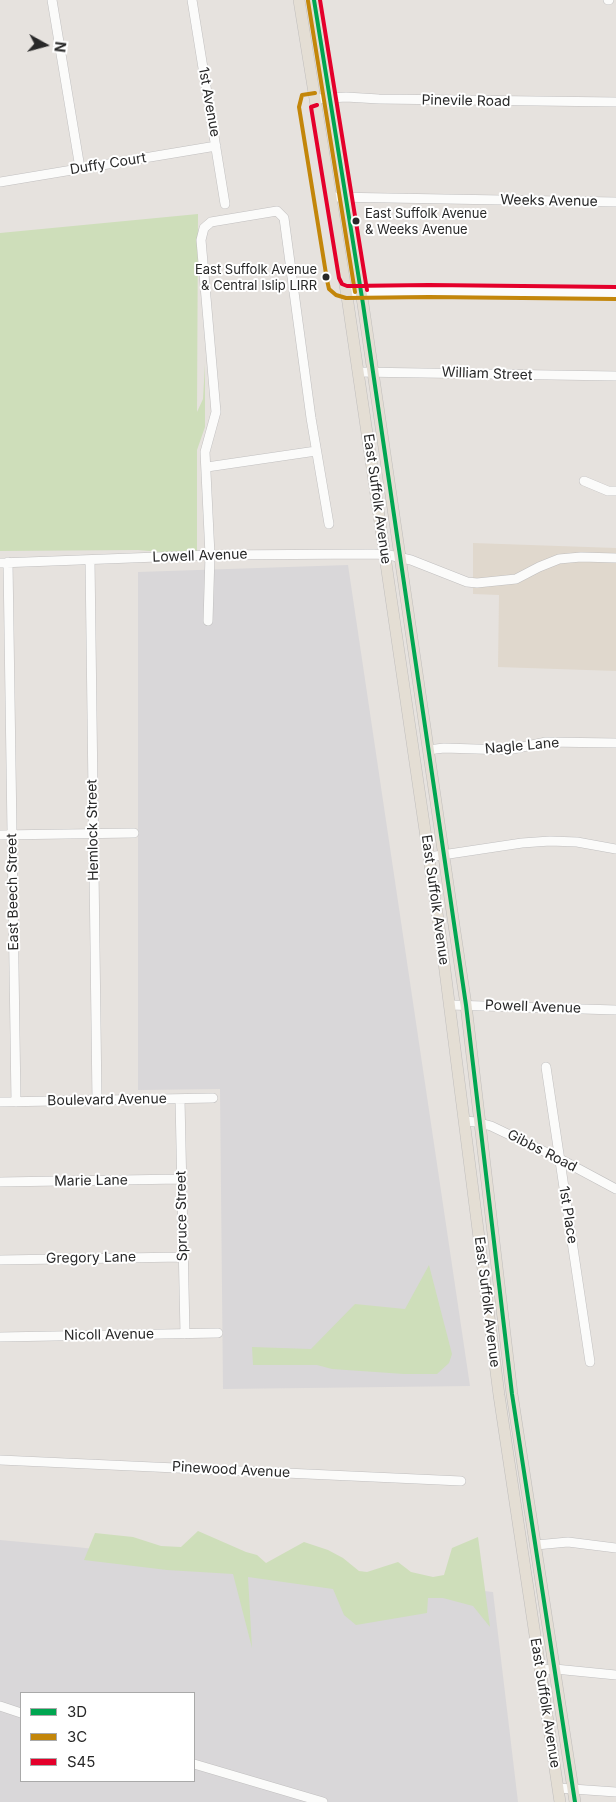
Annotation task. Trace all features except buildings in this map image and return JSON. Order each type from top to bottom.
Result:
[{"type":"main road","name":"East Suffolk Avenue","points":[[299,0],[332,197],[429,857],[450,1005],[499,1395],[560,1802]]},
{"type":"main road","name":"East Suffolk Avenue","points":[[314,0],[361,291],[466,1005],[505,1342],[575,1802]]},
{"type":"street","points":[[52,0],[80,168]]},
{"type":"street","name":"1st Avenue","points":[[192,0],[225,204]]},
{"type":"street","name":"Pinevile Road","points":[[316,98],[616,102]]},
{"type":"street","name":"Duffy Court","points":[[0,182],[216,146]]},
{"type":"street","name":"Weeks Avenue","points":[[332,197],[616,202]]},
{"type":"street","points":[[208,621],[210,555],[205,452],[216,412],[201,240],[204,228],[211,222],[277,211],[284,218],[316,451],[329,524]]},
{"type":"street","points":[[346,292],[616,294]]},
{"type":"street","name":"William Street","points":[[358,372],[616,376]]},
{"type":"street","points":[[207,467],[316,451]]},
{"type":"street","points":[[584,481],[608,491],[616,491]]},
{"type":"street","name":"Lowell Avenue","points":[[4,563],[210,555],[384,554],[421,563],[467,582],[477,583],[516,579],[560,559],[581,557],[616,558]]},
{"type":"street","name":"Hemlock Street","points":[[90,560],[97,1100]]},
{"type":"street","name":"East Beech Street","points":[[4,563],[13,835],[16,1102]]},
{"type":"street","name":"Nagle Lane","points":[[428,750],[444,748],[508,750],[546,742],[616,743]]},
{"type":"street","points":[[0,835],[134,833]]},
{"type":"street","points":[[429,857],[522,843],[550,841],[577,842],[616,849]]},
{"type":"street","name":"Powell Avenue","points":[[450,1005],[616,1010]]},
{"type":"street","name":"1st Place","points":[[546,1067],[590,1362]]},
{"type":"street","name":"Boulevard Avenue","points":[[0,1102],[213,1098]]},
{"type":"street","name":"Spruce Street","points":[[180,1099],[185,1334]]},
{"type":"street","name":"Gibbs Road","points":[[465,1121],[480,1122],[498,1129],[616,1189]]},
{"type":"street","name":"Marie Lane","points":[[0,1182],[181,1179]]},
{"type":"street","name":"Gregory Lane","points":[[0,1260],[183,1257]]},
{"type":"street","name":"Nicoll Avenue","points":[[0,1337],[218,1333]]},
{"type":"street","name":"Pinewood Avenue","points":[[0,1460],[461,1481]]},
{"type":"street","points":[[536,1545],[568,1542],[616,1548]]},
{"type":"street","points":[[540,1670],[555,1669],[616,1675]]},
{"type":"street","points":[[0,1706],[20,1713]]},
{"type":"street","points":[[195,1764],[323,1802]]},
{"type":"street","points":[[558,1788],[616,1792]]},
{"type":"shaded area","points":[[473,543],[616,548],[616,671],[498,667],[499,595],[473,594]]},
{"type":"shaded area","points":[[348,565],[470,1386],[223,1389],[220,1089],[138,1090],[138,572]]},
{"type":"shaded area","points":[[0,1540],[493,1592],[518,1802],[0,1802]]},
{"type":"green space","points":[[198,214],[197,412],[203,399],[205,364],[205,427],[197,450],[197,555],[138,550],[0,551],[0,233]]},
{"type":"green space","points":[[429,1265],[452,1354],[449,1363],[437,1374],[404,1374],[332,1369],[317,1365],[253,1365],[252,1347],[311,1349],[355,1304],[405,1309]]},
{"type":"green space","points":[[198,1531],[257,1555],[266,1563],[304,1542],[328,1550],[343,1558],[359,1571],[367,1572],[398,1562],[411,1572],[433,1577],[444,1575],[452,1548],[478,1537],[490,1627],[473,1606],[443,1598],[428,1598],[427,1613],[356,1625],[344,1615],[333,1589],[248,1577],[252,1648],[233,1574],[167,1570],[84,1560],[95,1533],[133,1537],[161,1546],[181,1547]]},
{"type":"transit line","name":"3D","points":[[314,0],[363,304],[466,1005],[512,1394],[575,1802]]},
{"type":"transit line","name":"S45","points":[[320,0],[367,290]]},
{"type":"transit line","name":"3C","points":[[308,1],[355,292]]},
{"type":"transit line","name":"3C","points":[[315,93],[302,95],[299,107],[327,280],[329,289],[336,295],[346,298],[616,299]]},
{"type":"transit line","name":"S45","points":[[317,105],[311,107],[339,278],[342,284],[347,286],[616,287]]},
{"type":"place","name":"East Suffolk Avenue & Weeks Avenue","points":[[356,221]]},
{"type":"place","name":"East Suffolk Avenue & Central Islip LIRR","points":[[326,277]]}]
